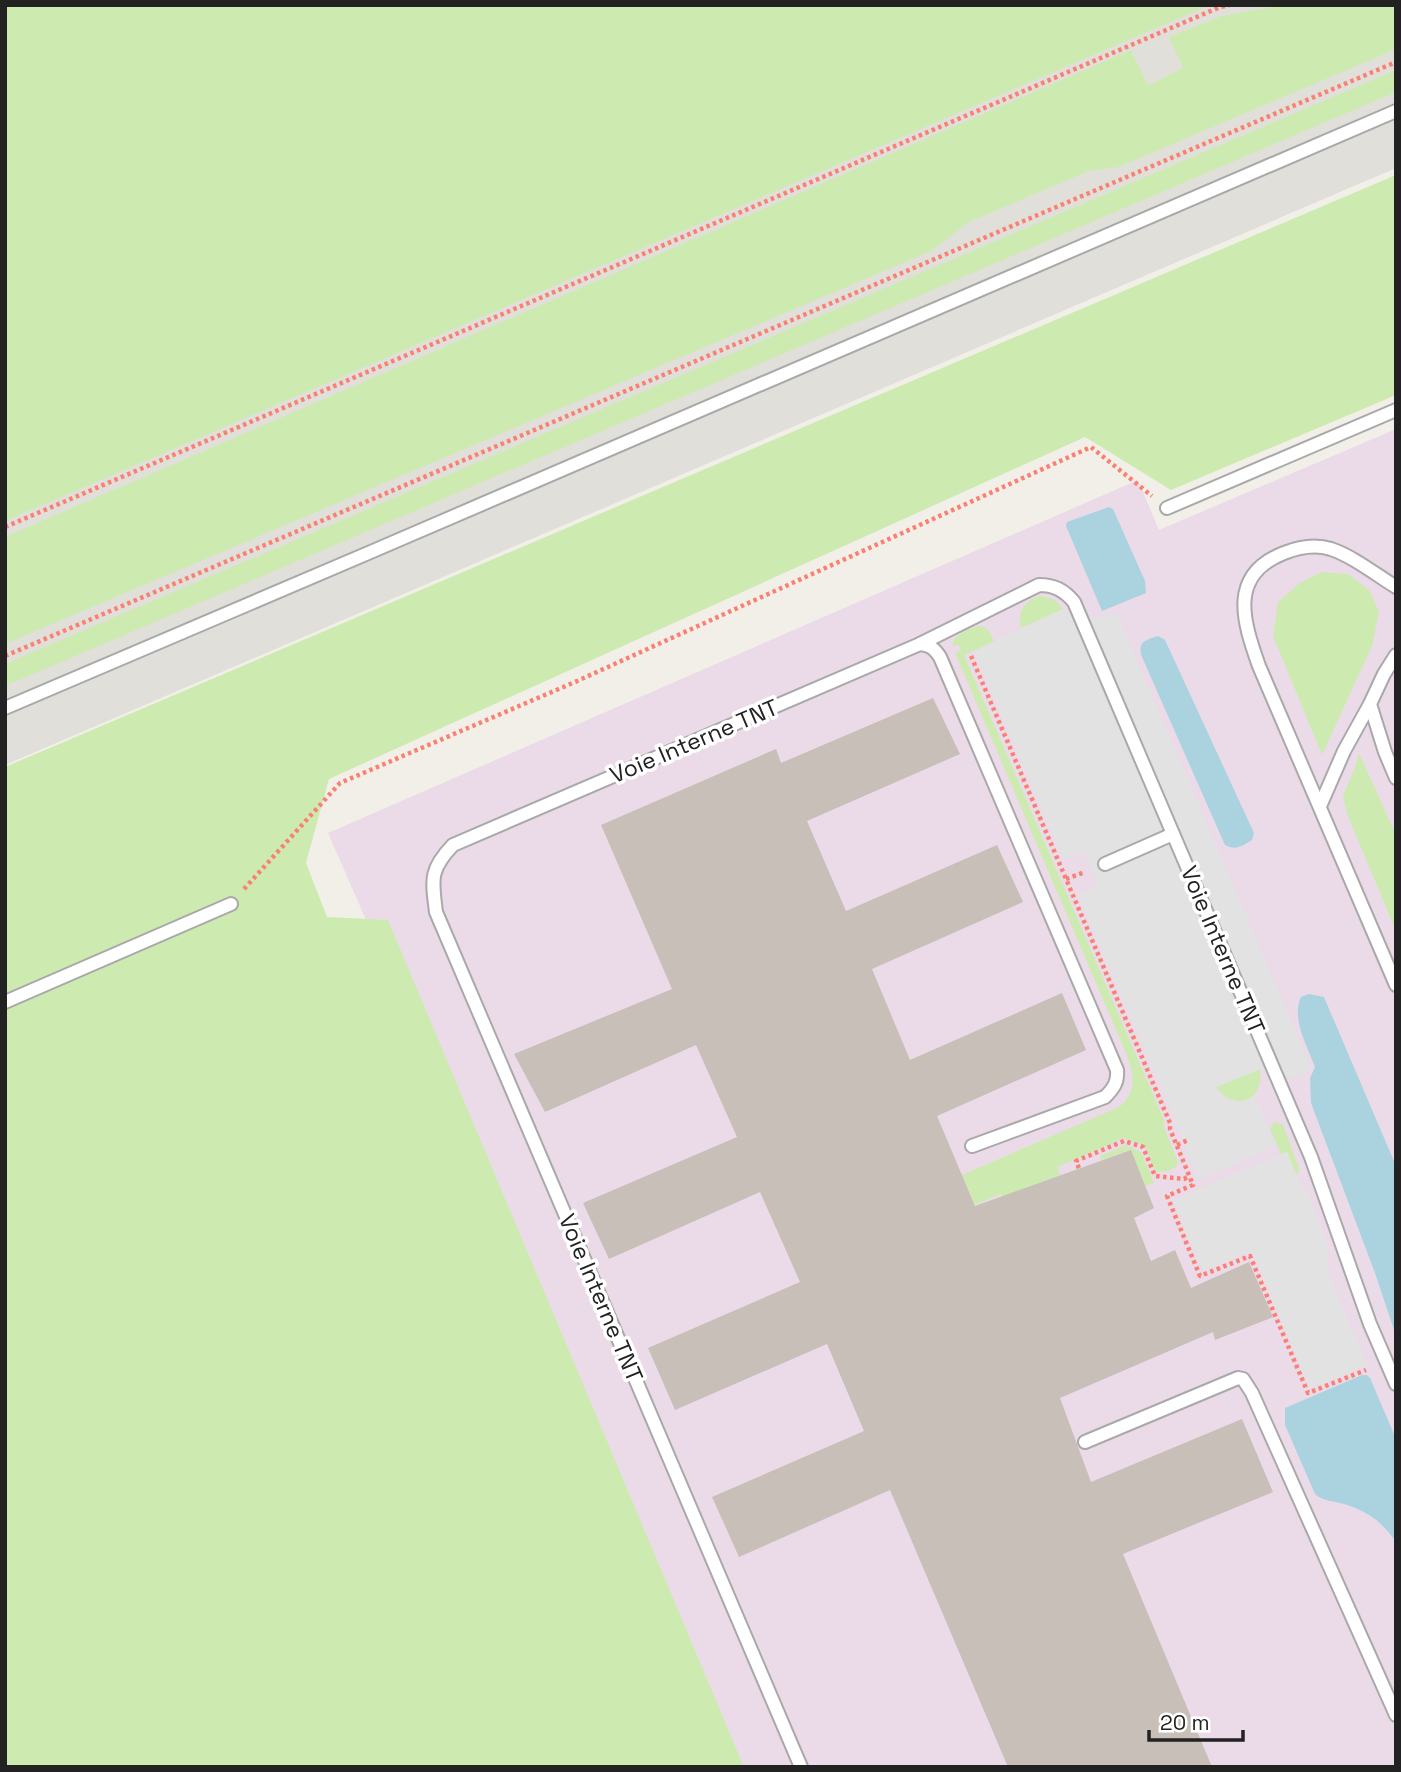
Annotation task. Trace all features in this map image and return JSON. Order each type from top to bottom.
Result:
[{"type":"lane","points":[[5,708],[1396,111]]},
{"type":"lane","points":[[1167,508],[1396,410]]},
{"type":"lane","points":[[1396,587],[1349,557],[1329,548],[1301,546],[1273,557],[1255,572],[1244,590],[1248,636],[1259,666],[1396,985]]},
{"type":"lane","name":"Voie Interne TNT","points":[[801,1767],[436,912],[433,886],[435,870],[441,857],[453,845],[920,644],[1039,585],[1059,588],[1074,602],[1311,1157],[1370,1324],[1396,1384]]},
{"type":"lane","points":[[920,644],[929,645],[940,657],[1117,1070],[1118,1078],[1113,1090],[1105,1097],[972,1146]]},
{"type":"lane","points":[[1320,806],[1344,751],[1396,655]]},
{"type":"lane","points":[[1370,704],[1396,778]]},
{"type":"lane","points":[[1105,864],[1173,834]]},
{"type":"lane","points":[[5,1002],[231,904]]},
{"type":"lane","points":[[1085,1442],[1238,1378],[1243,1379],[1258,1405],[1396,1715]]},
{"type":"path","points":[[5,527],[1230,5]]},
{"type":"path","points":[[5,656],[1396,62]]},
{"type":"path","points":[[231,904],[340,783],[575,682],[1091,447],[1167,508]]},
{"type":"path","points":[[971,656],[1170,1123],[1193,1185],[1167,1196],[1186,1235],[1200,1276],[1250,1256],[1308,1393],[1387,1362]]},
{"type":"path","points":[[1177,1145],[1188,1140]]},
{"type":"path","points":[[1079,1168],[1076,1161],[1124,1141],[1143,1147],[1154,1176],[1184,1179],[1189,1176]]},
{"type":"shaded area","points":[[5,5],[1396,5],[1396,168],[5,765]]},
{"type":"shaded area","points":[[1396,429],[1396,1767],[736,1767],[328,833],[1138,480],[1159,530]]},
{"type":"shaded area","points":[[1063,609],[1098,619],[1116,612],[1312,1070],[1292,1078],[1260,1069],[1216,1087],[1228,1099],[1237,1101],[1247,1100],[1255,1095],[1276,1146],[1198,1180],[1178,1127],[1078,895],[1098,886],[1084,851],[1063,859],[974,651]]},
{"type":"shaded area","points":[[1287,1152],[1310,1199],[1327,1244],[1328,1274],[1367,1365],[1310,1389],[1252,1251],[1203,1271],[1173,1200]]},
{"type":"green space","points":[[5,5],[1210,5],[5,521]]},
{"type":"green space","points":[[1286,5],[1396,5],[1396,49],[1119,167],[1089,171],[969,222],[931,251],[5,644],[5,537],[1131,50],[1148,86],[1183,68],[1169,37],[1221,16]]},
{"type":"green space","points":[[1396,70],[1396,92],[5,686],[5,664]]},
{"type":"green space","points":[[1396,175],[1396,395],[1171,490],[1085,437],[329,779],[306,863],[327,917],[388,920],[744,1767],[5,1767],[5,767]]},
{"type":"green space","points":[[1322,572],[1348,574],[1369,590],[1379,612],[1372,646],[1322,755],[1273,636],[1278,602],[1301,582]]},
{"type":"green space","points":[[1039,596],[1059,603],[1063,609],[1021,628],[1023,608]]},
{"type":"green space","points":[[979,626],[987,629],[994,642],[964,655],[1165,1122],[1163,1124],[1178,1163],[1168,1171],[1155,1171],[1145,1146],[1124,1138],[1057,1167],[1060,1175],[975,1205],[962,1175],[1119,1107],[1126,1100],[1132,1085],[1129,1060],[955,653],[961,650],[959,645],[953,646],[954,640]]},
{"type":"green space","points":[[1359,753],[1396,835],[1396,931],[1347,814],[1343,796]]},
{"type":"green space","points":[[1260,1069],[1258,1089],[1247,1100],[1231,1100],[1216,1087]]},
{"type":"green space","points":[[1276,1122],[1283,1125],[1299,1168],[1296,1174],[1287,1152],[1281,1154],[1270,1129]]},
{"type":"green space","points":[[1126,1145],[1141,1152],[1154,1183],[1145,1186],[1130,1150],[1101,1160],[1100,1156]]},
{"type":"water","points":[[1109,507],[1113,509],[1145,581],[1146,593],[1102,611],[1066,526],[1067,522]]},
{"type":"water","points":[[1158,636],[1165,640],[1254,833],[1252,840],[1242,846],[1232,848],[1225,845],[1142,657],[1143,642]]},
{"type":"water","points":[[1309,994],[1324,997],[1396,1166],[1396,1336],[1311,1103],[1310,1078],[1315,1067],[1301,1032],[1298,1014],[1301,997]]},
{"type":"water","points":[[1362,1375],[1370,1378],[1396,1439],[1396,1542],[1381,1524],[1369,1515],[1347,1505],[1322,1499],[1315,1494],[1285,1425],[1285,1408]]},
{"type":"building","points":[[933,698],[960,754],[807,821],[846,911],[997,845],[1023,902],[872,969],[910,1060],[1062,993],[1086,1050],[937,1116],[975,1206],[1131,1150],[1154,1208],[1134,1218],[1151,1261],[1175,1250],[1191,1288],[1249,1262],[1273,1317],[1215,1340],[1213,1332],[1060,1398],[1091,1482],[1242,1419],[1273,1492],[1123,1554],[1212,1767],[1008,1767],[890,1490],[739,1557],[712,1497],[864,1431],[827,1344],[675,1410],[648,1348],[800,1282],[760,1192],[609,1259],[583,1203],[737,1137],[696,1045],[545,1112],[514,1054],[672,989],[601,825],[776,749],[781,763]]}]
